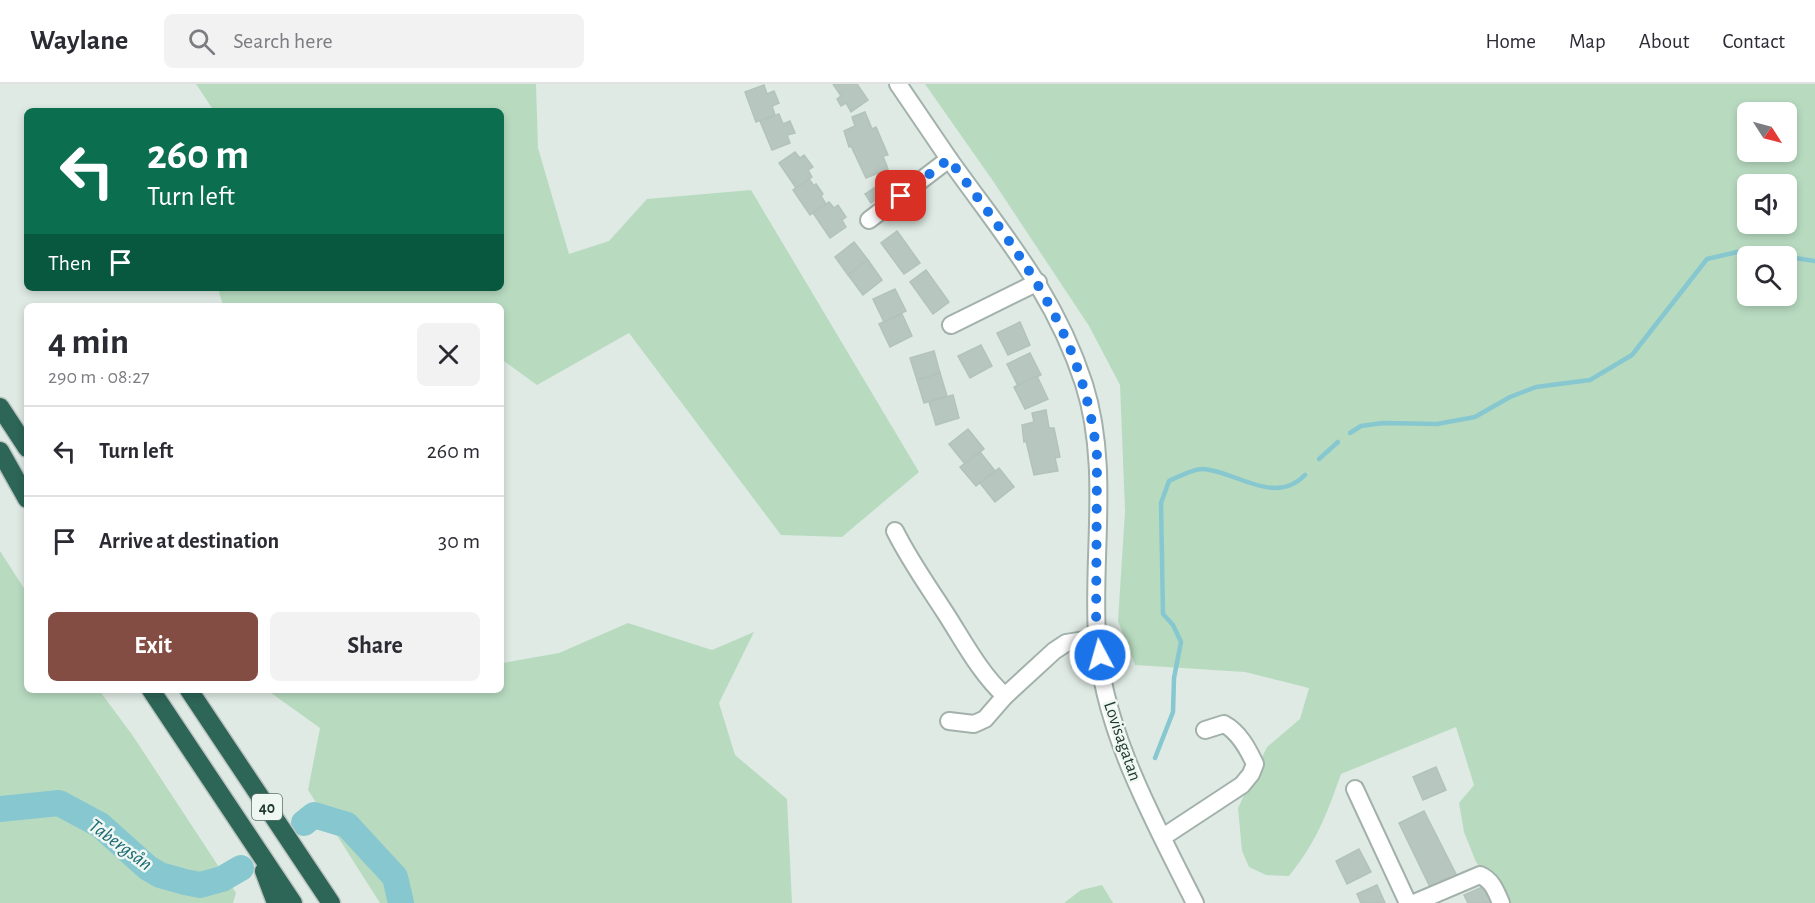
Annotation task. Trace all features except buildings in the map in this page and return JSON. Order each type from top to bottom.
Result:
[{"type":"highway","points":[[0,406],[24,443]]},
{"type":"highway","points":[[0,451],[24,493]]},
{"type":"highway","name":"40","points":[[153,693],[254,843],[283,900]]},
{"type":"highway","name":"40","points":[[191,693],[331,903]]},
{"type":"street","name":"Lovisagatan","points":[[898,84],[1038,282],[1063,328],[1084,385],[1094,429],[1098,476],[1089,639],[1120,740],[1138,787],[1195,903]]},
{"type":"street","points":[[869,220],[949,159]]},
{"type":"street","points":[[951,325],[1038,282]]},
{"type":"street","points":[[895,531],[910,560],[975,660],[992,684],[1005,696]]},
{"type":"street","points":[[949,721],[974,724],[985,719],[1005,696],[1054,651],[1066,643],[1089,639]]},
{"type":"street","points":[[1163,837],[1242,785],[1251,774],[1255,764],[1247,747],[1231,728],[1224,724],[1205,729]]},
{"type":"street","points":[[1355,789],[1408,903]]},
{"type":"street","points":[[1414,903],[1480,875],[1494,886],[1501,903]]},
{"type":"green space","points":[[196,84],[536,84],[538,148],[569,254],[609,241],[647,199],[751,190],[919,472],[842,537],[781,535],[629,333],[537,385],[504,361],[504,303],[222,303],[219,291],[504,291],[504,108],[212,108]]},
{"type":"green space","points":[[925,84],[1815,84],[1815,903],[1509,903],[1476,862],[1464,832],[1459,803],[1474,785],[1456,727],[1341,774],[1320,828],[1307,852],[1289,876],[1266,875],[1249,867],[1242,851],[1238,808],[1267,747],[1300,719],[1309,688],[1245,672],[1135,665],[1118,621],[1125,511],[1120,385],[1089,326],[993,181]]},
{"type":"green space","points":[[0,551],[24,588],[24,693],[101,693],[133,736],[236,893],[233,903],[0,903]]},
{"type":"green space","points":[[628,623],[712,650],[754,632],[719,703],[735,755],[787,799],[792,903],[380,903],[308,790],[320,728],[271,693],[504,693],[504,663],[559,653]]},
{"type":"green space","points":[[1102,885],[1113,903],[1064,903],[1081,890]]},
{"type":"waterway","points":[[1350,433],[1361,426],[1383,423],[1437,424],[1475,417],[1510,397],[1536,387],[1590,380],[1632,355],[1707,259],[1737,252]]},
{"type":"waterway","points":[[1797,258],[1815,261]]},
{"type":"waterway","points":[[1319,459],[1338,442]]},
{"type":"waterway","points":[[1155,758],[1173,712],[1174,678],[1181,642],[1173,625],[1163,614],[1161,503],[1169,481],[1191,471],[1204,469],[1217,471],[1256,485],[1281,488],[1293,484],[1305,475]]},
{"type":"waterway","name":"Tabergsån","points":[[0,809],[59,803],[100,825],[148,868],[160,875],[185,882],[200,885],[222,879],[241,868]]},
{"type":"waterway","name":"Tabergsån","points":[[304,823],[314,815],[347,825],[395,877],[401,903]]},
{"type":"route","points":[[901,196],[949,159],[1013,244],[1038,282],[1063,328],[1084,385],[1094,429],[1098,476],[1096,638],[1100,655]]}]
